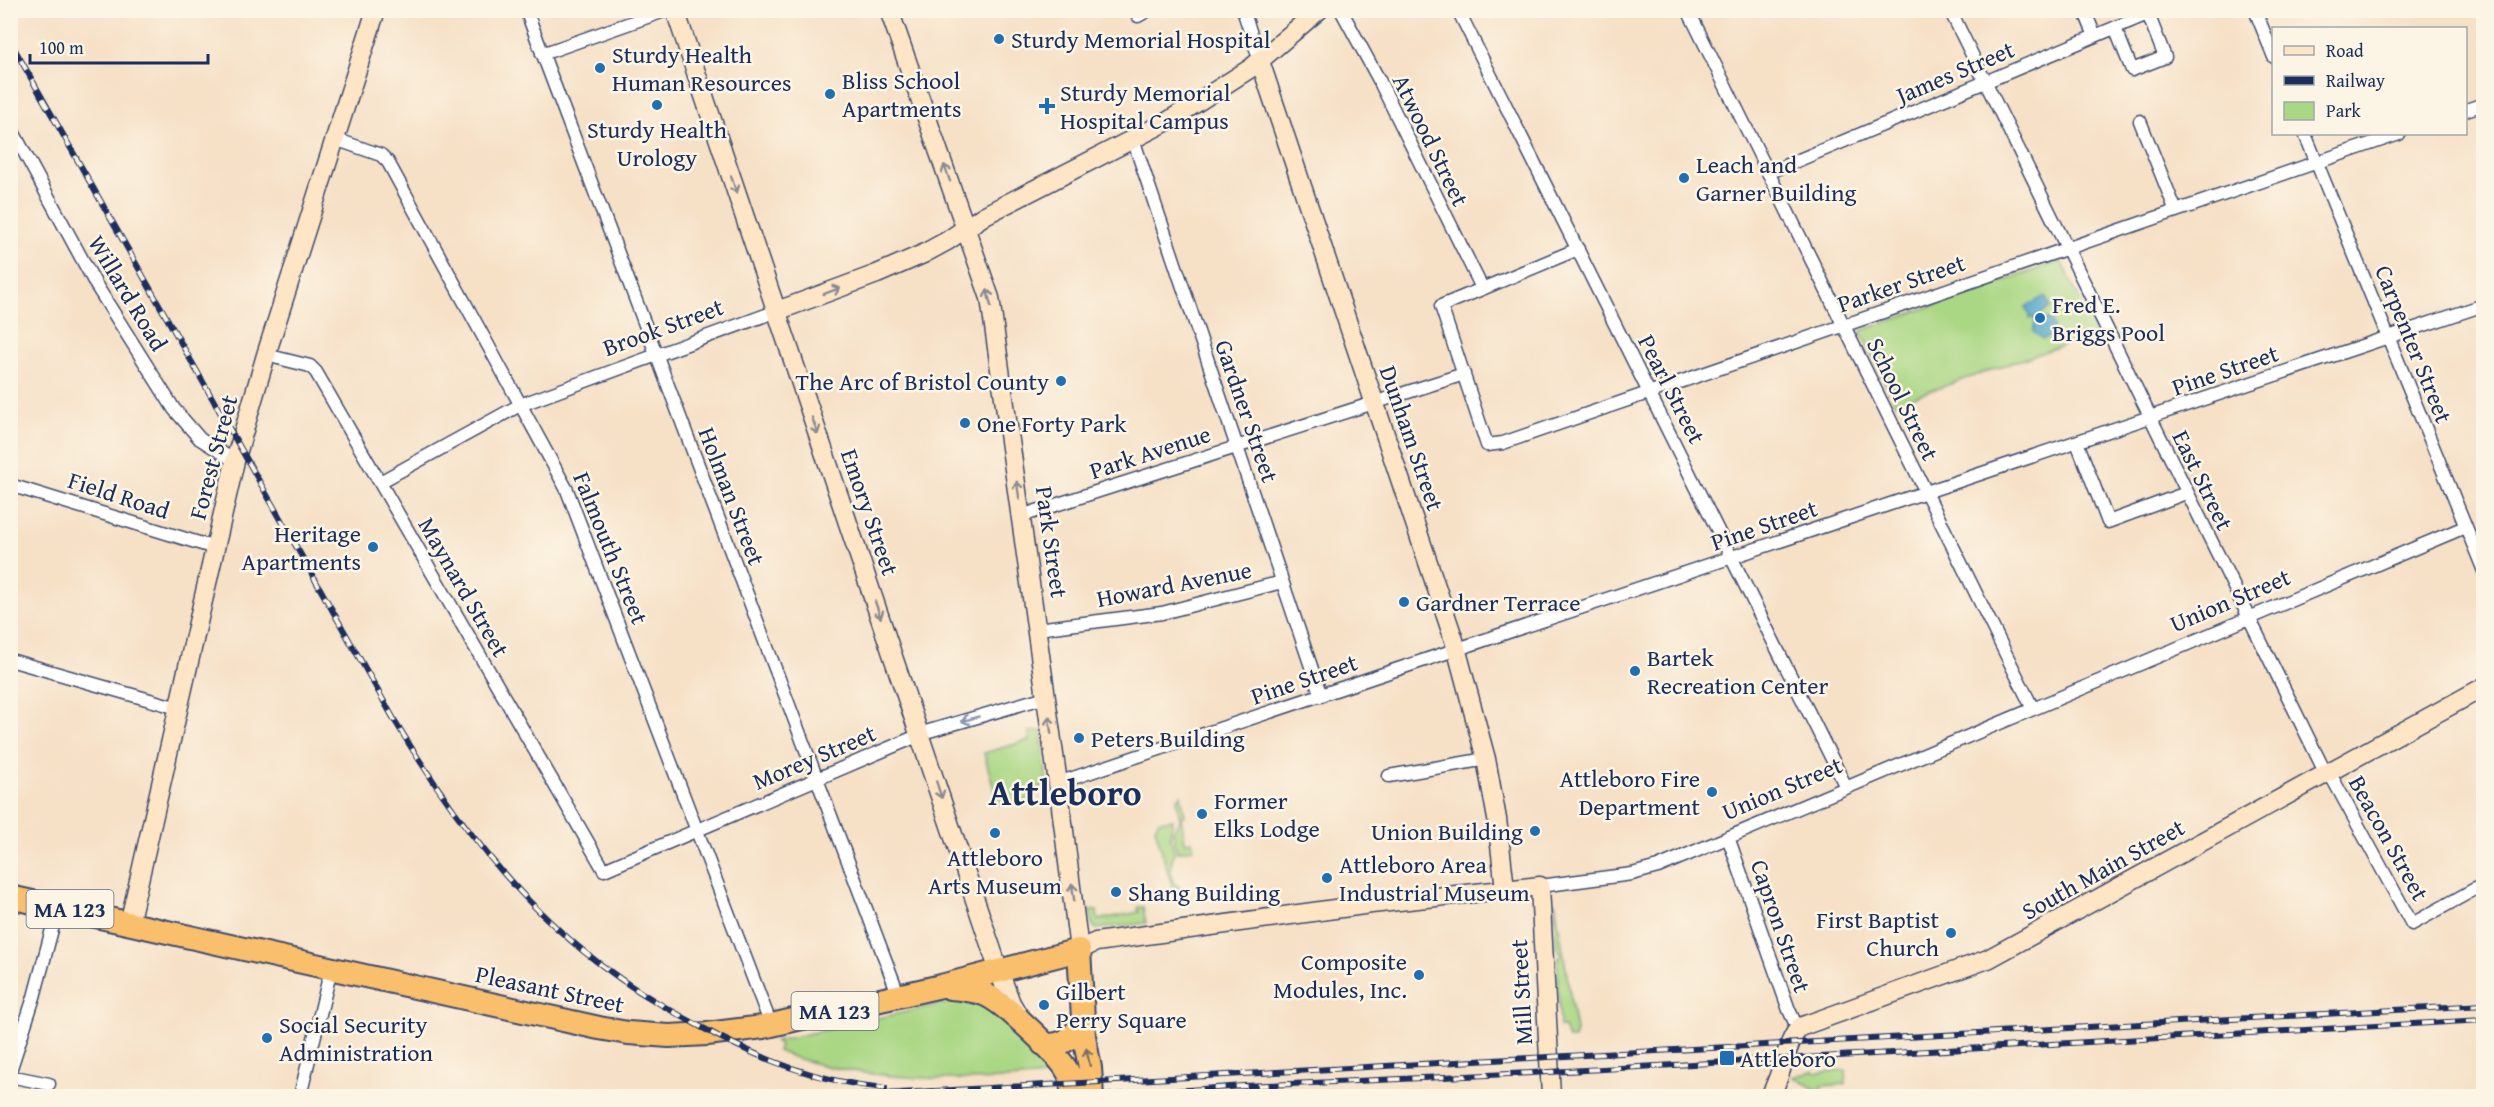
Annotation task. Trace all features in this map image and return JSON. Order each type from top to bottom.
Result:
[{"type":"highway","name":"Pleasant Street","points":[[10,897],[628,1033],[659,1036],[698,1035],[771,1025],[937,987],[1079,950]]},
{"type":"highway","name":"Park Street","points":[[1079,950],[1083,1017],[1092,1096]]},
{"type":"highway","name":"MA 123","points":[[937,987],[985,994],[999,1003],[1027,1026],[1068,1071],[1072,1096]]},
{"type":"highway","points":[[1043,1044],[1052,1046],[1064,1042],[1076,1033],[1083,1017]]},
{"type":"main road","name":"Forest Street","points":[[129,924],[200,622],[235,461],[266,354],[376,10]]},
{"type":"main road","name":"Emory Street","points":[[675,10],[999,970],[1011,1003],[1027,1026]]},
{"type":"main road","name":"Park Street","points":[[889,10],[967,228],[992,306],[1079,950]]},
{"type":"main road","name":"Brook Street","points":[[777,310],[904,262],[942,244],[986,216],[1132,139],[1197,103],[1260,61],[1319,10]]},
{"type":"main road","name":"Dunham Street","points":[[1260,61],[1457,650],[1486,759],[1506,889]]},
{"type":"main road","name":"South Main Street","points":[[1798,1029],[1980,963],[2484,687]]},
{"type":"main road","name":"Union Street","points":[[1079,950],[1090,943],[1107,940],[1371,904],[1540,886]]},
{"type":"main road","name":"Mill Street","points":[[1540,886],[1551,1096]]},
{"type":"main road","points":[[1770,1096],[1778,1082],[1798,1029]]},
{"type":"street","name":"Holman Street","points":[[526,10],[899,996]]},
{"type":"street","points":[[542,54],[667,10]]},
{"type":"street","name":"Dunham Street","points":[[1243,10],[1260,61]]},
{"type":"street","name":"Atwood Street","points":[[1341,10],[1482,288]]},
{"type":"street","name":"Pearl Street","points":[[1458,10],[1846,787]]},
{"type":"street","name":"East Street","points":[[1950,10],[2186,493],[2328,773]]},
{"type":"street","points":[[2084,10],[2095,36]]},
{"type":"street","points":[[2255,10],[2272,52]]},
{"type":"street","name":"School Street","points":[[1692,12],[1768,173],[2033,709]]},
{"type":"street","points":[[2115,28],[2132,70],[2165,57],[2152,12]]},
{"type":"street","name":"James Street","points":[[1768,173],[2152,12]]},
{"type":"street","points":[[2467,110],[2484,104]]},
{"type":"street","points":[[2140,121],[2176,211]]},
{"type":"street","name":"Willard Road","points":[[10,126],[96,285],[174,409],[200,439],[235,461]]},
{"type":"street","name":"Carpenter Street","points":[[2305,135],[2484,571]]},
{"type":"street","name":"Parker Street","points":[[1464,374],[1488,445],[1503,443],[2396,135]]},
{"type":"street","name":"Falmouth Street","points":[[335,139],[381,155],[388,162],[567,490],[771,1025]]},
{"type":"street","name":"Gardner Street","points":[[1132,139],[1321,696]]},
{"type":"street","points":[[1464,374],[1441,306],[1578,249]]},
{"type":"street","name":"Pine Street","points":[[1058,783],[2484,305]]},
{"type":"street","name":"Brook Street","points":[[380,482],[520,405],[777,310]]},
{"type":"street","name":"Maynard Street","points":[[266,354],[314,369],[604,870]]},
{"type":"street","name":"Park Avenue","points":[[1021,516],[1464,374]]},
{"type":"street","points":[[2077,442],[2108,522],[2186,493]]},
{"type":"street","name":"Field Road","points":[[10,484],[215,548]]},
{"type":"street","name":"Union Street","points":[[1540,886],[1645,871],[2465,527]]},
{"type":"street","name":"Howard Avenue","points":[[1037,629],[1162,613],[1282,582]]},
{"type":"street","points":[[10,660],[178,708]]},
{"type":"street","name":"Morey Street","points":[[604,870],[920,735],[1046,697]]},
{"type":"street","points":[[1389,776],[1486,759]]},
{"type":"street","name":"Beacon Street","points":[[2328,773],[2412,924],[2484,884]]},
{"type":"street","name":"Capron Street","points":[[1728,837],[1789,1010],[1798,1029]]},
{"type":"street","points":[[10,1071],[34,997],[58,906]]},
{"type":"street","points":[[300,1096],[331,969]]},
{"type":"street","points":[[10,1076],[49,1084]]},
{"type":"green space","points":[[2061,261],[2096,334],[1895,403],[1860,331]]},
{"type":"green space","points":[[1041,731],[1047,785],[1038,788],[1032,799],[998,804],[984,753],[1030,740],[1029,732]]},
{"type":"green space","points":[[1181,795],[1185,816],[1181,817],[1185,842],[1192,841],[1193,849],[1177,852],[1173,831],[1180,821],[1177,800]]},
{"type":"green space","points":[[1173,819],[1170,834],[1174,852],[1170,868],[1173,882],[1182,890],[1174,893],[1155,828],[1159,821]]},
{"type":"green space","points":[[1555,901],[1576,1031],[1574,1039],[1568,1039],[1564,1027],[1560,1027],[1557,959],[1561,953],[1556,948]]},
{"type":"green space","points":[[1138,907],[1143,907],[1146,923],[1096,929],[1092,924],[1090,910],[1097,911],[1098,920],[1139,912]]},
{"type":"green space","points":[[959,1000],[979,1002],[1007,1024],[1054,1075],[1024,1078],[953,1079],[876,1074],[806,1061],[778,1051],[780,1044],[775,1041]]},
{"type":"green space","points":[[1845,1070],[1846,1084],[1822,1086],[1820,1096],[1816,1094],[1817,1090],[1793,1077],[1813,1071],[1817,1073]]},
{"type":"water","name":"Fred E. Briggs Pool","points":[[2045,296],[2051,307],[2040,314],[2041,317],[2051,320],[2054,328],[2051,336],[2043,339],[2033,332],[2035,320],[2034,317],[2030,318],[2025,307]]},
{"type":"railway","points":[[10,41],[395,721],[440,791],[491,858],[518,890],[578,947],[622,980],[666,1008],[723,1039],[767,1059],[836,1080],[885,1088]]},
{"type":"railway","points":[[846,1096],[2484,1005]]},
{"type":"railway","points":[[1104,1096],[1244,1086],[1531,1073],[2484,1020]]},
{"type":"place","name":"Sturdy Memorial Hospital","points":[[999,39]]},
{"type":"place","name":"Sturdy Health Human Resources","points":[[600,68]]},
{"type":"place","name":"Bliss School Apartments","points":[[830,94]]},
{"type":"place","name":"Sturdy Health Urology","points":[[657,105]]},
{"type":"place","name":"Sturdy Memorial Hospital Campus","points":[[1047,106]]},
{"type":"place","name":"Leach and Garner Building","points":[[1684,178]]},
{"type":"place","name":"Fred E. Briggs Pool","points":[[2040,318]]},
{"type":"place","name":"The Arc of Bristol County","points":[[1061,381]]},
{"type":"place","name":"One Forty Park","points":[[965,423]]},
{"type":"place","name":"Heritage Apartments","points":[[373,547]]},
{"type":"place","name":"Gardner Terrace","points":[[1404,602]]},
{"type":"place","name":"Bartek Recreation Center","points":[[1635,671]]},
{"type":"place","name":"Peters Building","points":[[1079,738]]},
{"type":"place","name":"Attleboro Fire Department","points":[[1712,792]]},
{"type":"place","name":"Former Elks Lodge","points":[[1202,814]]},
{"type":"place","name":"Union Building","points":[[1535,831]]},
{"type":"place","name":"Attleboro Arts Museum","points":[[995,833]]},
{"type":"place","name":"Attleboro Area Industrial Museum","points":[[1327,878]]},
{"type":"place","name":"Shang Building","points":[[1116,892]]},
{"type":"place","name":"First Baptist Church","points":[[1951,933]]},
{"type":"place","name":"Composite Modules, Inc.","points":[[1419,975]]},
{"type":"place","name":"Gilbert Perry Square","points":[[1044,1005]]},
{"type":"place","name":"Social Security Administration","points":[[267,1038]]},
{"type":"place","name":"Attleboro","points":[[1727,1058]]},
{"type":"district","name":"Attleboro","points":[[1065,791]]}]
